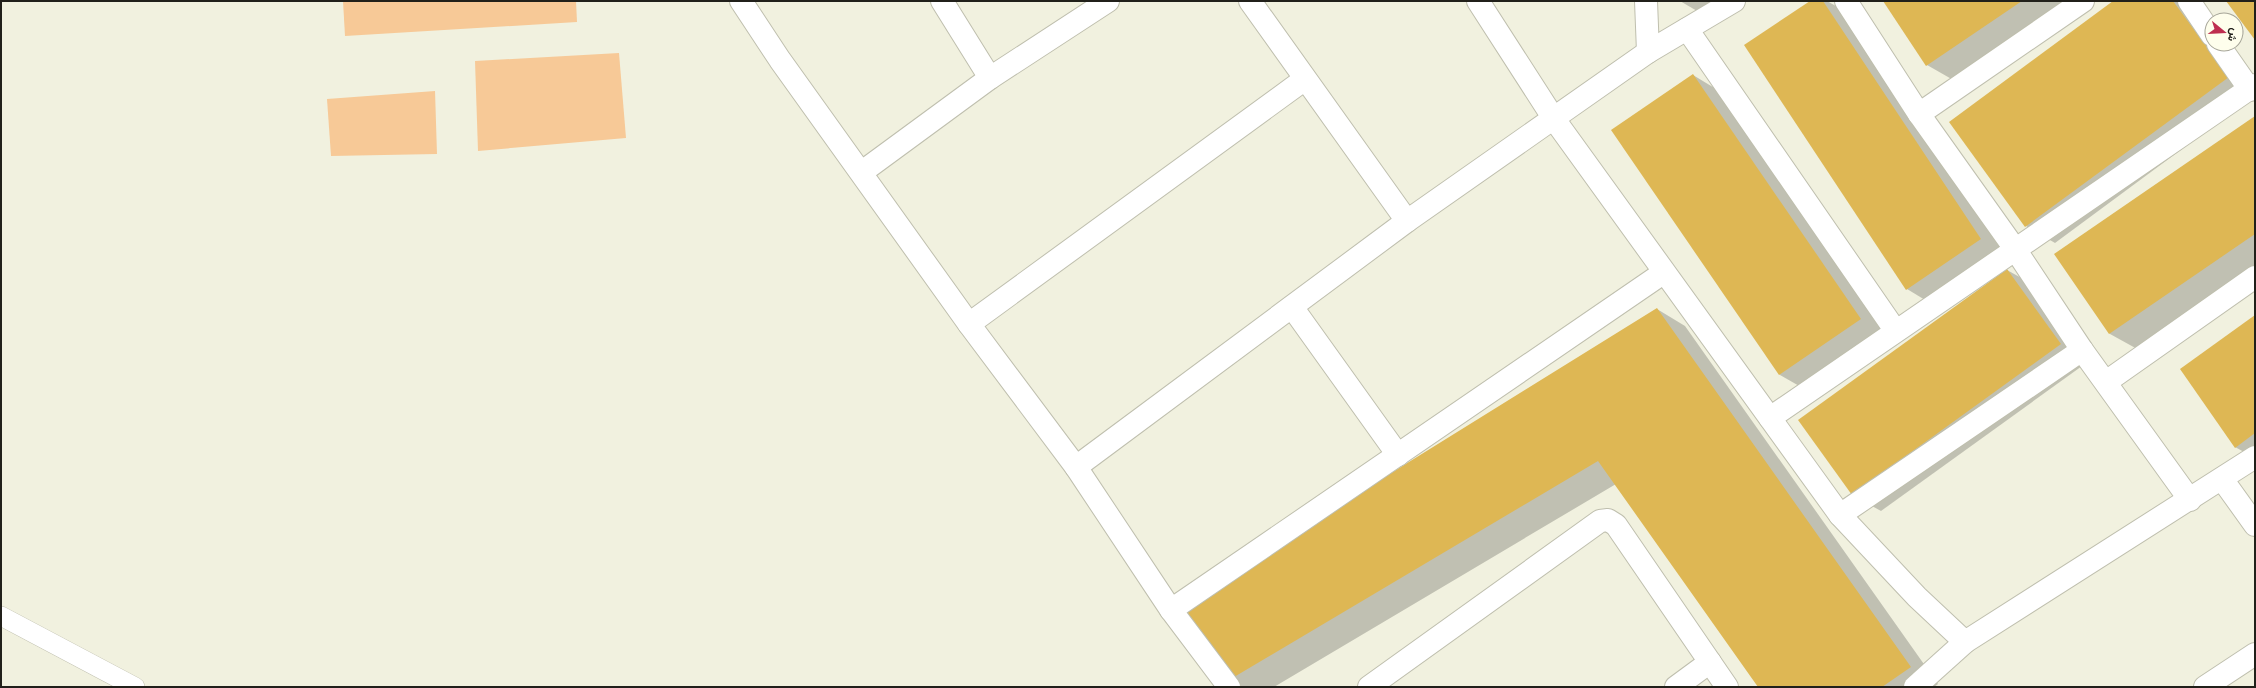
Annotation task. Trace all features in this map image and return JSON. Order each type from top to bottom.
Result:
[{"type":"street","points":[[741,1],[780,60],[862,172],[969,324],[1076,467],[1171,610],[1229,687]]},
{"type":"street","points":[[942,1],[990,78]]},
{"type":"street","points":[[862,172],[990,78],[1108,1]]},
{"type":"street","points":[[1250,1],[1407,221]]},
{"type":"street","points":[[1478,1],[1554,120],[1663,273],[1840,515],[1917,597],[1965,642]]},
{"type":"street","points":[[1646,1],[1648,52]]},
{"type":"street","points":[[1076,467],[1407,221],[1554,120],[1648,52],[1734,1]]},
{"type":"street","points":[[1846,1],[1919,114],[2015,249],[2082,350],[2190,500]]},
{"type":"street","points":[[1919,114],[2083,1]]},
{"type":"street","points":[[2189,1],[2204,23]]},
{"type":"street","points":[[1687,30],[1895,330]]},
{"type":"street","points":[[1770,418],[1895,330],[2252,88],[2224,52]]},
{"type":"street","points":[[969,324],[1305,79]]},
{"type":"street","points":[[1171,610],[1663,273]]},
{"type":"street","points":[[2106,382],[2255,277]]},
{"type":"street","points":[[1292,307],[1398,455]]},
{"type":"street","points":[[1840,515],[2082,350]]},
{"type":"street","points":[[1915,687],[1965,642],[2190,500],[2255,457]]},
{"type":"street","points":[[2222,479],[2255,525]]},
{"type":"street","points":[[1369,687],[1600,521],[1608,520],[1616,525],[1727,687]]},
{"type":"street","points":[[2205,687],[2255,654]]},
{"type":"street","points":[[1676,687],[1710,662]]},
{"type":"lane","points":[[1,616],[135,687]]},
{"type":"shaded area","points":[[343,1],[576,1],[577,22],[345,36]]},
{"type":"shaded area","points":[[619,53],[626,138],[478,151],[475,61]]},
{"type":"shaded area","points":[[435,91],[437,154],[331,156],[327,99]]},
{"type":"building","points":[[1810,1],[1823,1],[1981,239],[1906,290],[1744,45]]},
{"type":"building","points":[[1883,1],[2022,1],[1926,66]]},
{"type":"building","points":[[2113,1],[2173,1],[2204,43],[2204,52],[2211,52],[2229,77],[2025,227],[1949,122]]},
{"type":"building","points":[[2226,1],[2255,1],[2255,40],[2244,25],[2244,12],[2234,12]]},
{"type":"building","points":[[1693,74],[1861,319],[1779,375],[1611,130]]},
{"type":"building","points":[[2255,116],[2255,234],[2109,334],[2054,254]]},
{"type":"building","points":[[2007,269],[2061,344],[1852,495],[1798,420]]},
{"type":"building","points":[[1657,308],[1911,667],[1882,687],[1758,687],[1598,461],[1229,680],[1177,606]]},
{"type":"building","points":[[2255,315],[2255,433],[2235,448],[2180,369]]}]
